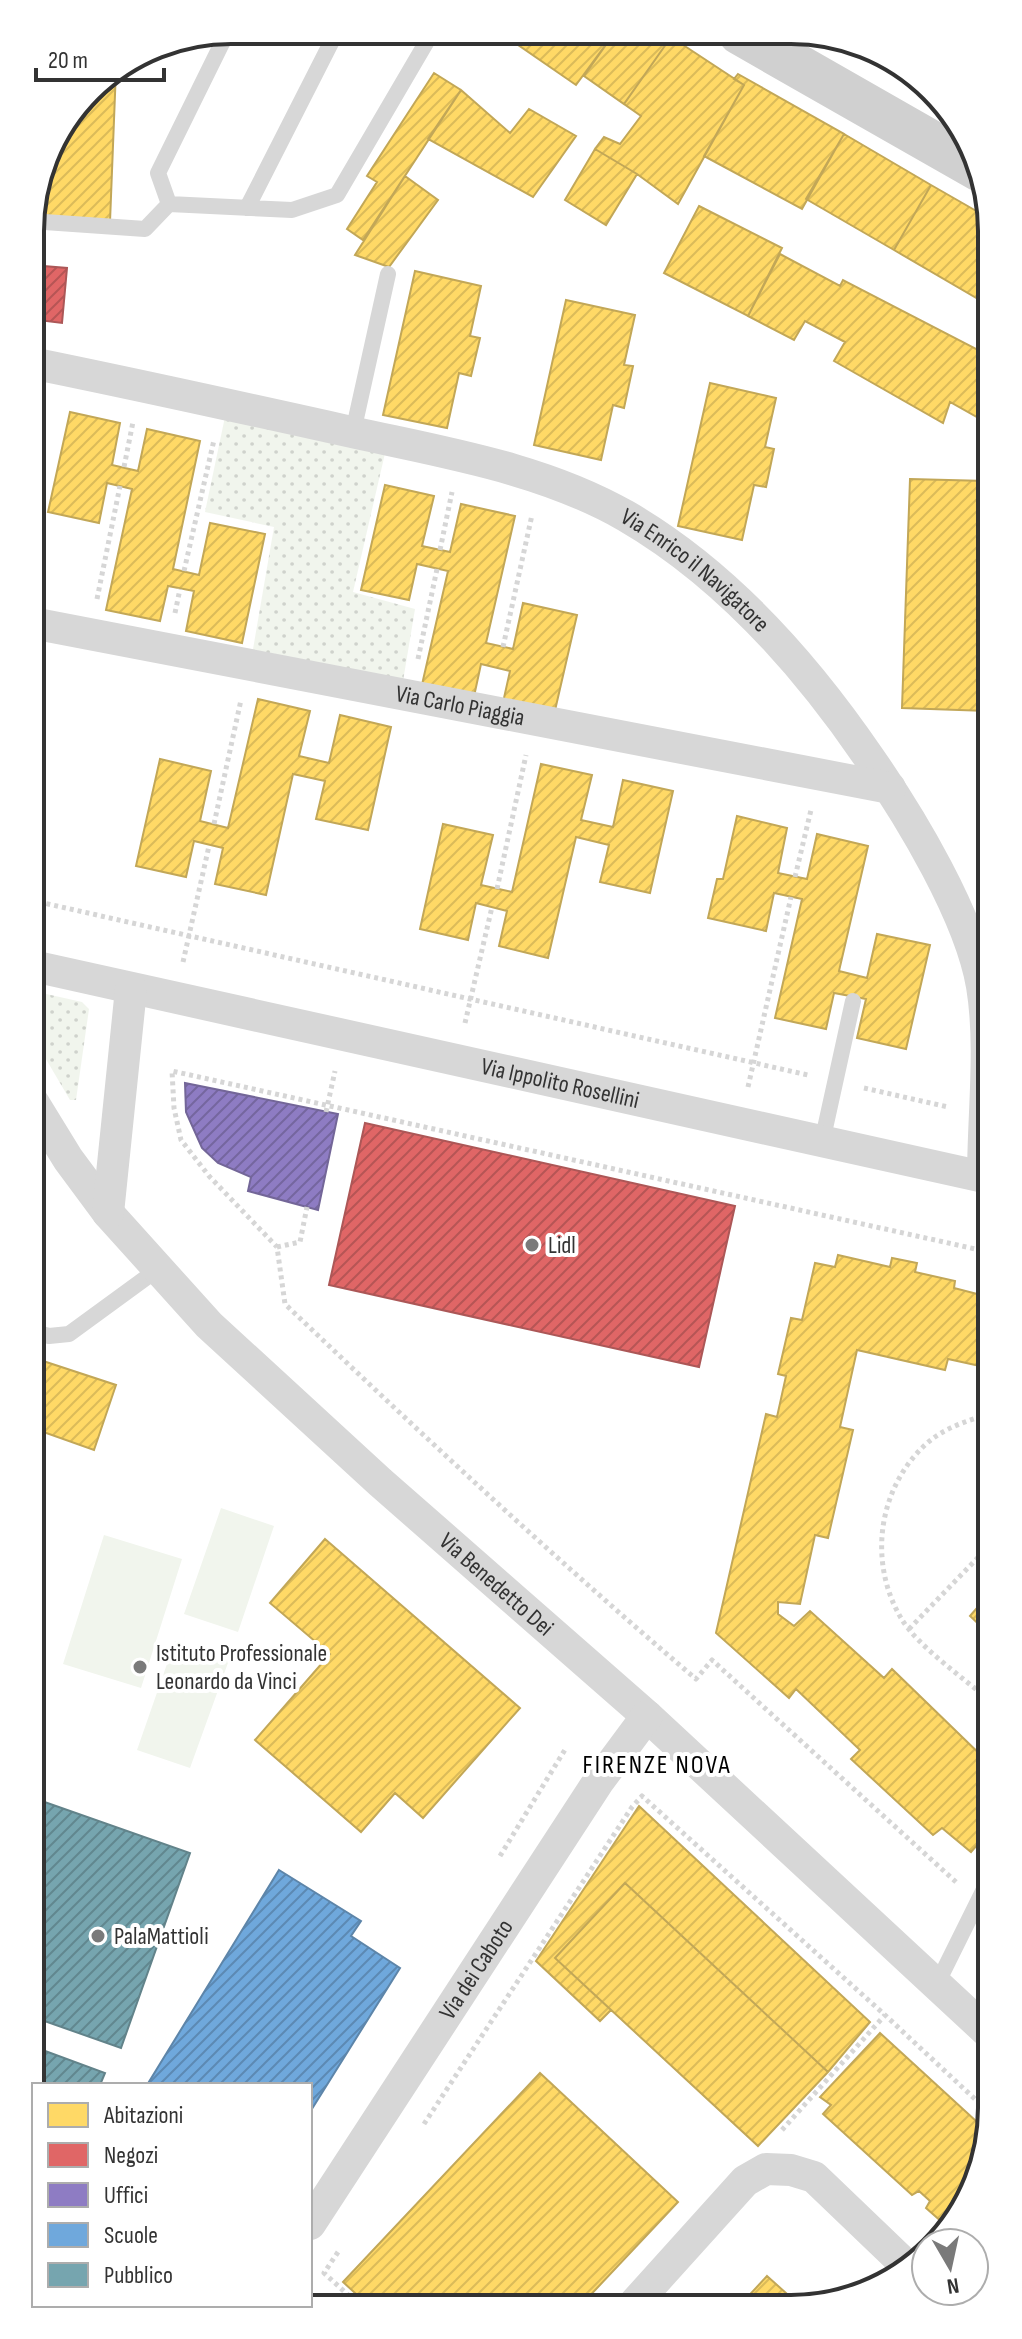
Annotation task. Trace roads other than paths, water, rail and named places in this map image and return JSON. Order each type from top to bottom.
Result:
[{"type":"main road","points":[[763,44],[965,161]]},
{"type":"street","name":"Via Enrico il Navigatore","points":[[44,366],[459,456],[540,480],[626,517],[677,551],[752,614],[834,706],[890,788],[939,874],[973,948],[978,969]]},
{"type":"street","name":"Via Carlo Piaggia","points":[[44,625],[890,788]]},
{"type":"street","name":"Via Ippolito Rosellini","points":[[44,969],[978,1176]]},
{"type":"street","points":[[108,1213],[131,989]]},
{"type":"street","name":"Via Benedetto Dei","points":[[44,1120],[108,1213],[209,1325],[647,1716],[978,2023]]},
{"type":"street","name":"Via dei Caboto","points":[[312,2221],[598,1782],[647,1716]]},
{"type":"street","points":[[642,2295],[745,2181],[766,2169],[791,2170],[814,2177],[900,2260]]},
{"type":"lane","points":[[169,204],[158,173],[222,44]]},
{"type":"lane","points":[[247,208],[330,44]]},
{"type":"lane","points":[[44,222],[145,229],[169,204],[292,210],[337,195],[425,44]]},
{"type":"lane","points":[[353,432],[388,274]]},
{"type":"lane","points":[[822,1142],[853,1001]]},
{"type":"lane","points":[[44,1335],[69,1334],[158,1269]]},
{"type":"lane","points":[[937,1984],[978,1901]]},
{"type":"place","name":"Lidl","points":[[532,1245]]},
{"type":"place","name":"Istituto Professionale Leonardo da Vinci","points":[[140,1667]]},
{"type":"place","name":"PalaMattioli","points":[[98,1936]]},
{"type":"district","name":"FIRENZE NOVA","points":[[657,1765]]}]
